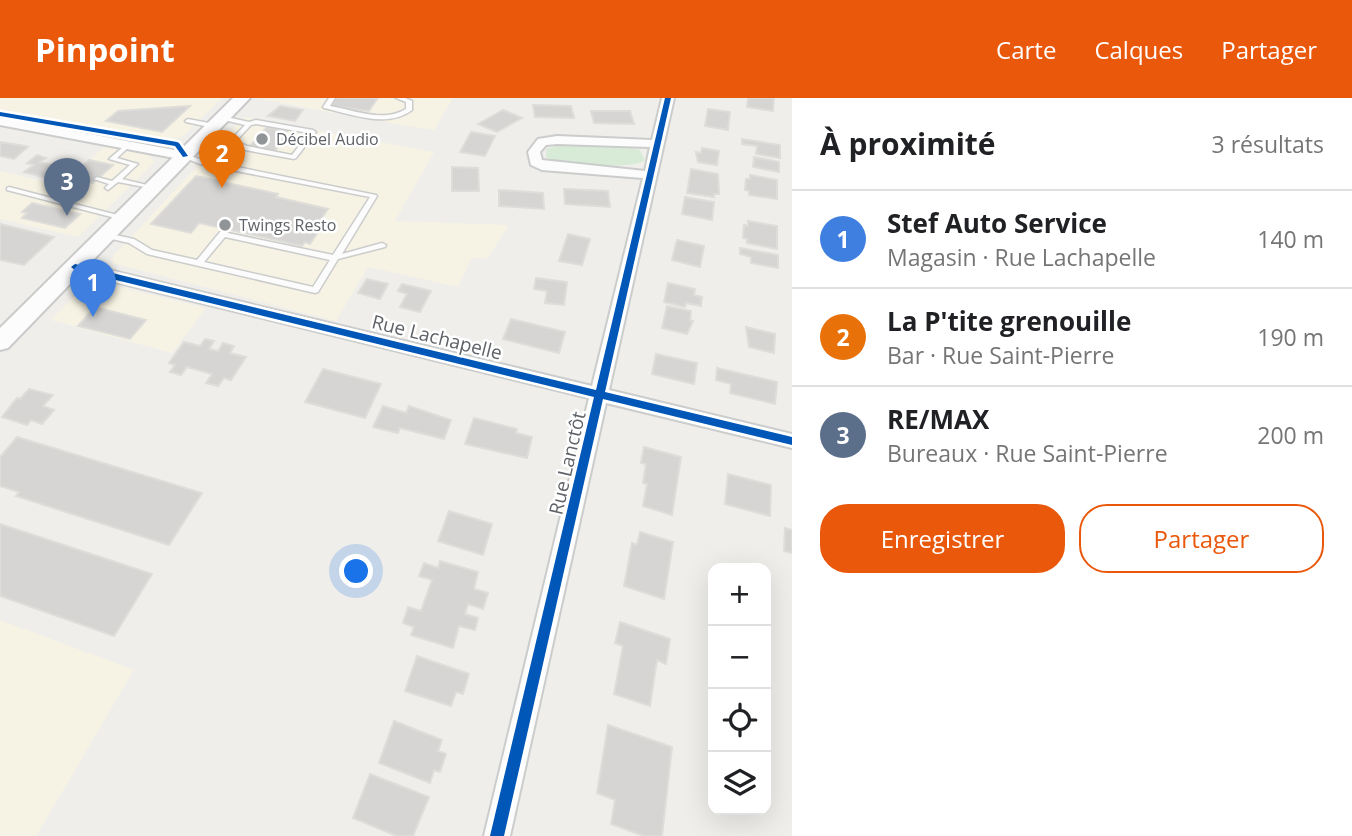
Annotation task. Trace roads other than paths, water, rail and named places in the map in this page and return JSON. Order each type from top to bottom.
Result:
[{"type":"main road","points":[[0,342],[242,98]]},
{"type":"street","name":"Rue Lanctôt","points":[[497,836],[668,98]]},
{"type":"street","points":[[0,121],[185,156]]},
{"type":"street","points":[[651,175],[545,167],[536,162],[534,152],[542,142],[557,140],[658,144]]},
{"type":"street","name":"Rue Lachapelle","points":[[75,267],[792,441]]},
{"type":"lane","points":[[332,99],[326,107],[388,117],[402,116],[409,110],[409,101],[399,98]]},
{"type":"lane","points":[[188,121],[213,127],[256,121],[313,132],[294,157],[245,149],[213,127]]},
{"type":"lane","points":[[232,142],[249,124]]},
{"type":"lane","points":[[115,182],[135,164],[112,159],[129,144]]},
{"type":"lane","points":[[106,234],[131,241],[150,253],[315,290],[373,196],[185,156]]},
{"type":"lane","points":[[100,177],[153,188]]},
{"type":"lane","points":[[9,189],[123,218]]},
{"type":"lane","points":[[199,263],[223,234],[334,258],[382,245]]},
{"type":"place","name":"Décibel Audio","points":[[262,139]]},
{"type":"place","name":"La P'tite grenouille","points":[[222,188]]},
{"type":"place","name":"RE/MAX","points":[[67,216]]},
{"type":"place","name":"Twings Resto","points":[[225,225]]},
{"type":"place","name":"Stef Auto Service","points":[[93,317]]}]
